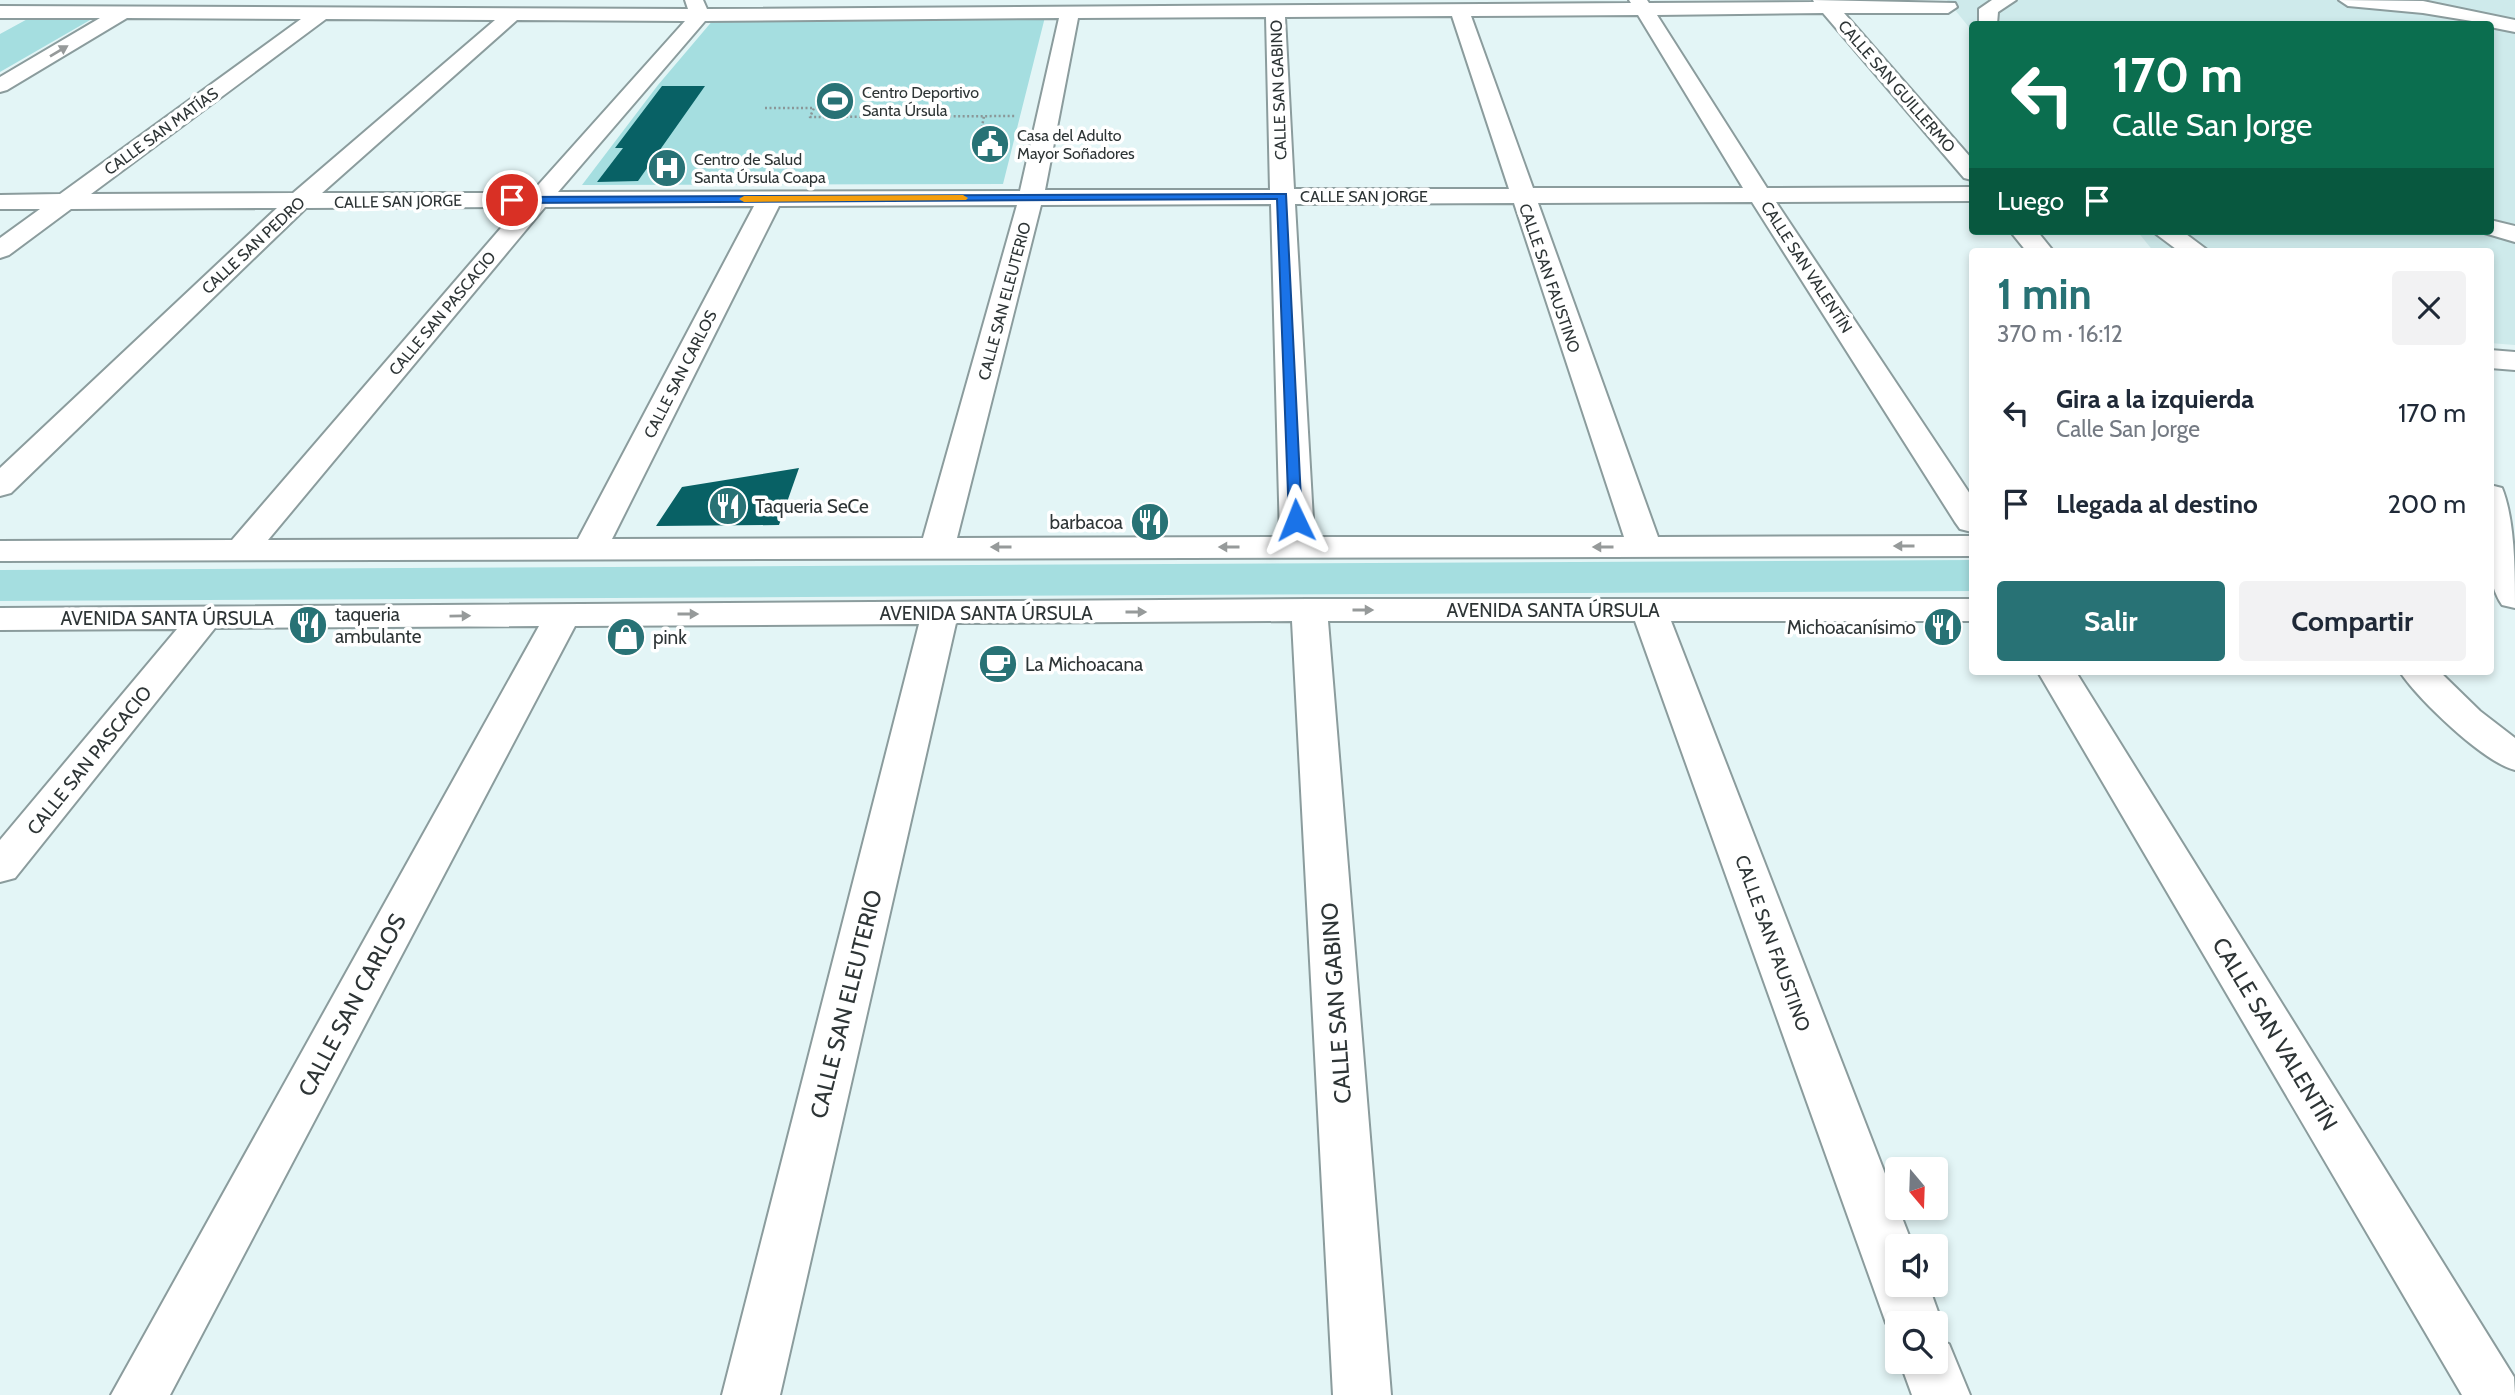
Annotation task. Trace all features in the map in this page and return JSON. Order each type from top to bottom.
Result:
[{"type":"street","points":[[1988,21],[1989,9],[2007,0]]},
{"type":"street","points":[[2348,0],[2423,7],[2491,21]]},
{"type":"street","points":[[0,12],[514,13],[697,8],[1027,6],[1070,12],[1640,5],[1825,4],[1948,7]]},
{"type":"street","name":"CALLE SAN GUILLERMO","points":[[1825,4],[1969,170]]},
{"type":"street","name":"CALLE SAN VALENTÍN","points":[[1640,5],[1969,517]]},
{"type":"street","name":"CALLE SAN PASCACIO","points":[[242,550],[697,8]]},
{"type":"street","name":"CALLE SAN FAUSTINO","points":[[1459,9],[1644,547]]},
{"type":"street","name":"CALLE SAN GABINO","points":[[1275,10],[1297,547]]},
{"type":"street","points":[[0,28],[29,12]]},
{"type":"street","points":[[0,86],[124,12]]},
{"type":"street","name":"CALLE SAN ELEUTERIO","points":[[938,547],[1031,198],[1070,12]]},
{"type":"street","name":"CALLE SAN MATÍAS","points":[[0,250],[322,13]]},
{"type":"street","name":"CALLE SAN PEDRO","points":[[0,486],[298,202],[514,13]]},
{"type":"street","points":[[2494,22],[2515,26]]},
{"type":"street","name":"CALLE SAN JORGE","points":[[0,202],[1969,194]]},
{"type":"street","name":"CALLE SAN CARLOS","points":[[589,550],[770,199]]},
{"type":"street","points":[[2494,228],[2515,234]]},
{"type":"street","points":[[2171,235],[2191,248]]},
{"type":"street","points":[[2494,359],[2515,361]]},
{"type":"street","points":[[2494,511],[2515,597]]},
{"type":"street","points":[[0,551],[1969,546]]},
{"type":"street","name":"CALLE SAN GABINO","points":[[1309,610],[1362,1395]]},
{"type":"street","name":"AVENIDA SANTA ÚRSULA","points":[[0,619],[1309,610],[1969,610]]},
{"type":"street","name":"CALLE SAN FAUSTINO","points":[[1649,610],[1885,1244]]},
{"type":"street","name":"CALLE SAN ELEUTERIO","points":[[751,1395],[940,614]]},
{"type":"street","name":"CALLE SAN CARLOS","points":[[141,1395],[563,615]]},
{"type":"street","name":"CALLE SAN PASCACIO","points":[[0,868],[204,619]]},
{"type":"street","name":"CALLE SAN VALENTÍN","points":[[2059,675],[2493,1395]]},
{"type":"street","points":[[2422,675],[2466,719],[2515,758]]},
{"type":"street","points":[[1933,1374],[1941,1395]]},
{"type":"path","points":[[765,108],[814,108],[810,117],[1021,116]]},
{"type":"path","points":[[981,132],[985,116]]},
{"type":"shaded area","points":[[1947,0],[2515,0],[2515,345],[2494,343],[2494,248],[2151,248],[2140,235],[2494,235],[2494,21],[1969,21],[1969,27]]},
{"type":"shaded area","points":[[33,16],[97,16],[0,72],[0,34]]},
{"type":"shaded area","name":"Centro Deportivo Santa Úrsula","points":[[1045,17],[1003,184],[582,185],[658,85],[714,19]]},
{"type":"shaded area","points":[[1969,560],[1969,591],[0,601],[0,570]]},
{"type":"building","points":[[662,86],[705,86],[638,181],[597,182],[623,148],[615,148]]},
{"type":"building","name":"Taqueria SeCe","points":[[799,468],[779,525],[656,526],[682,487]]},
{"type":"slow traffic","points":[[744,199],[963,198]]},
{"type":"place","name":"Centro Deportivo Santa Úrsula","points":[[835,101]]},
{"type":"place","name":"Casa del Adulto Mayor Soñadores","points":[[990,144]]},
{"type":"place","name":"Centro de Salud Santa Úrsula Coapa","points":[[667,168]]},
{"type":"place","name":"Taqueria SeCe","points":[[728,506]]},
{"type":"place","name":"barbacoa","points":[[1150,522]]},
{"type":"place","name":"taqueria ambulante","points":[[308,625]]},
{"type":"place","name":"Michoacanísimo","points":[[1943,627]]},
{"type":"place","name":"pink","points":[[626,637]]},
{"type":"place","name":"La Michoacana","points":[[998,664]]},
{"type":"route","points":[[512,200],[1282,196],[1296,520]]}]
